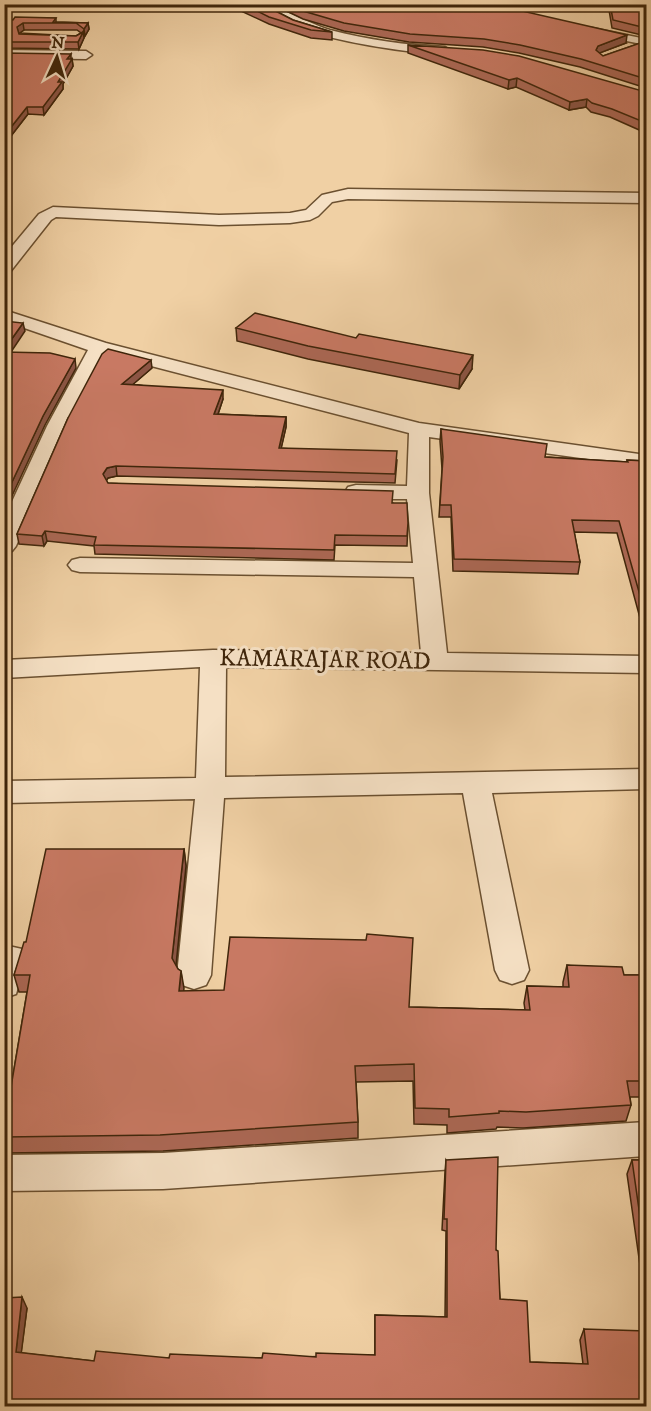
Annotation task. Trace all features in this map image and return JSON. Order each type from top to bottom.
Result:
[{"type":"street","points":[[256,4],[282,19],[310,30],[410,48],[463,51]]},
{"type":"street","points":[[575,27],[646,42]]},
{"type":"street","points":[[624,51],[646,42]]},
{"type":"street","points":[[6,48],[86,55]]},
{"type":"street","points":[[4,268],[45,217],[53,212],[219,220],[304,217],[312,213],[327,198],[348,194],[646,198]]},
{"type":"street","points":[[4,315],[99,347],[419,429],[646,461]]},
{"type":"street","points":[[4,546],[57,426],[99,347]]},
{"type":"street","points":[[419,429],[418,494],[435,662]]},
{"type":"street","points":[[337,491],[418,494]]},
{"type":"street","points":[[80,565],[426,570]]},
{"type":"street","points":[[194,975],[210,788],[213,658]]},
{"type":"street","name":"KAMARAJAR ROAD","points":[[6,674],[213,658],[645,669]]},
{"type":"street","points":[[4,792],[646,778]]},
{"type":"street","points":[[475,782],[512,970]]},
{"type":"street","points":[[4,959],[10,959],[4,984]]},
{"type":"street","points":[[4,1173],[163,1171],[646,1140]]},
{"type":"building","points":[[243,4],[262,4],[293,20],[332,32],[311,30],[269,17]]},
{"type":"building","points":[[288,4],[492,4],[627,35],[598,46],[596,50],[603,56],[646,41],[646,79],[581,59],[520,45],[484,39],[410,34],[344,23],[303,11]]},
{"type":"building","points":[[610,4],[646,4],[646,28],[613,20]]},
{"type":"building","points":[[15,17],[56,18],[53,22],[88,23],[84,29],[76,23],[23,23],[17,27],[19,34],[76,36],[83,32],[78,42],[4,42],[4,20],[13,20]]},
{"type":"building","points":[[408,45],[483,50],[519,56],[646,92],[646,123],[592,103],[587,99],[570,102],[517,78],[509,80]]},
{"type":"building","points":[[4,53],[71,54],[67,59],[72,59],[58,82],[62,82],[43,107],[27,107],[4,136]]},
{"type":"building","points":[[255,313],[356,338],[359,334],[473,355],[460,375],[308,346],[236,328]]},
{"type":"building","points":[[4,321],[23,323],[4,350]]},
{"type":"building","points":[[108,349],[151,360],[122,384],[223,390],[214,414],[286,417],[279,448],[397,451],[395,474],[116,466],[107,468],[103,474],[108,483],[393,491],[392,503],[407,503],[407,536],[335,535],[334,550],[94,545],[96,537],[45,531],[42,536],[17,534],[68,418],[102,354]]},
{"type":"building","points":[[4,352],[50,353],[75,359],[43,416],[4,499]]},
{"type":"building","points":[[441,429],[547,444],[545,457],[646,461],[646,606],[643,606],[619,521],[572,520],[580,562],[454,559],[451,505],[440,505],[443,457]]},
{"type":"building","points":[[46,849],[184,849],[172,958],[181,971],[179,991],[224,990],[230,937],[366,940],[367,934],[413,938],[409,1007],[530,1010],[527,986],[569,987],[567,965],[622,967],[624,975],[646,975],[646,1081],[627,1081],[631,1105],[526,1112],[499,1111],[499,1113],[449,1117],[449,1109],[415,1108],[414,1064],[355,1066],[358,1122],[160,1135],[4,1137],[4,1087],[11,1087],[30,975],[14,975],[24,942],[26,942]]},
{"type":"building","points":[[498,1157],[496,1250],[498,1251],[500,1299],[527,1301],[530,1362],[588,1364],[584,1329],[646,1331],[646,1407],[4,1407],[4,1298],[22,1297],[16,1352],[94,1361],[96,1351],[169,1358],[170,1354],[262,1358],[263,1353],[316,1357],[316,1353],[375,1355],[375,1315],[447,1317],[447,1219],[444,1219],[446,1160]]},
{"type":"building","points":[[632,1160],[646,1160],[646,1252],[645,1252]]}]
